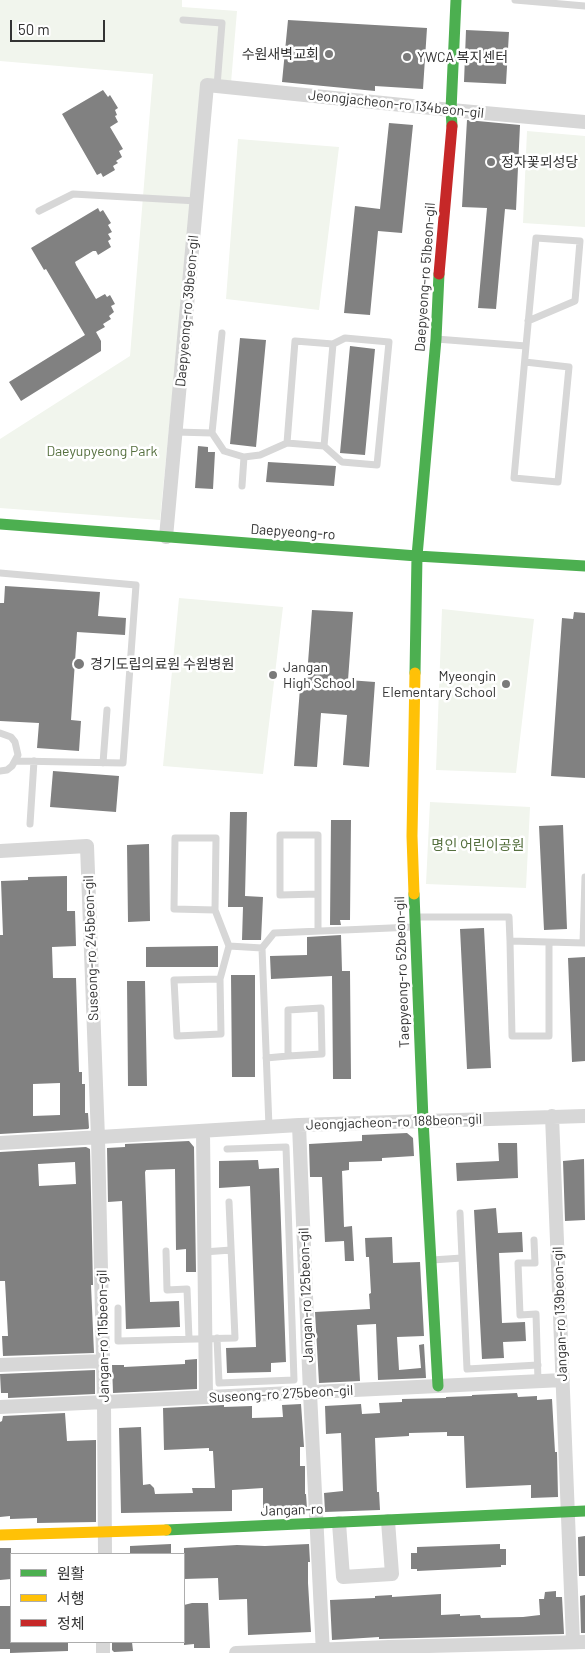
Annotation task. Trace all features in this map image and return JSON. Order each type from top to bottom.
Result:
[{"type":"street","name":"Daepyeong-ro 51beon-gil","points":[[417,556],[436,339],[440,248],[452,132],[451,110],[456,0]]},
{"type":"street","name":"Jeongjacheon-ro 134beon-gil","points":[[212,85],[585,122]]},
{"type":"street","name":"Daepyeong-ro 39beon-gil","points":[[166,537],[197,201],[212,85]]},
{"type":"street","name":"Daepyeong-ro","points":[[0,524],[417,556],[585,566]]},
{"type":"street","name":"Taepyeong-ro 52beon-gil","points":[[417,556],[412,802],[423,1120],[438,1386]]},
{"type":"street","name":"Suseong-ro 245beon-gil","points":[[0,851],[87,846],[98,1138]]},
{"type":"street","name":"Jangan-ro 139beon-gil","points":[[552,1116],[567,1511],[579,1642]]},
{"type":"street","name":"Jeongjacheon-ro 188beon-gil","points":[[0,1143],[300,1125],[585,1116]]},
{"type":"street","name":"Jangan-ro 125beon-gil","points":[[300,1125],[310,1393],[323,1652]]},
{"type":"street","points":[[203,1132],[204,1252],[211,1339],[206,1397]]},
{"type":"street","name":"Jangan-ro 115beon-gil","points":[[98,1138],[104,1402],[105,1553]]},
{"type":"street","points":[[0,1365],[103,1361]]},
{"type":"street","name":"Suseong-ro 275beon-gil","points":[[0,1407],[562,1380]]},
{"type":"street","name":"Jangan-ro","points":[[0,1536],[388,1521],[585,1511]]},
{"type":"street","points":[[339,1523],[343,1577],[392,1574],[388,1521]]},
{"type":"street","points":[[236,1653],[396,1650],[579,1642]]},
{"type":"lane","points":[[515,0],[585,6]]},
{"type":"lane","points":[[183,20],[222,23],[212,85]]},
{"type":"lane","points":[[39,210],[74,194],[197,201]]},
{"type":"lane","points":[[525,362],[568,367],[558,482],[514,478],[528,322],[536,238],[580,241],[575,301],[528,322]]},
{"type":"lane","points":[[222,333],[212,434],[224,451],[244,458],[260,455],[287,443],[324,446],[342,462],[377,465],[389,342],[345,338],[333,344],[296,341],[287,443]]},
{"type":"lane","points":[[436,339],[526,346]]},
{"type":"lane","points":[[324,446],[333,344]]},
{"type":"lane","points":[[176,432],[212,434]]},
{"type":"lane","points":[[242,486],[244,458]]},
{"type":"lane","points":[[0,573],[136,585],[123,763],[16,761]]},
{"type":"lane","points":[[103,762],[107,710]]},
{"type":"lane","points":[[0,734],[11,737],[15,742],[18,754],[16,761],[7,770],[0,771]]},
{"type":"lane","points":[[30,824],[34,761]]},
{"type":"lane","points":[[318,894],[280,895],[280,835],[318,835],[318,894],[318,931]]},
{"type":"lane","points":[[215,910],[174,909],[175,838],[216,838],[215,910],[229,946],[220,979],[221,1034],[177,1036],[174,980],[220,979]]},
{"type":"lane","points":[[510,941],[584,943],[585,877]]},
{"type":"lane","points":[[269,1127],[262,948],[274,933],[509,917],[512,1036],[549,1036],[549,943]]},
{"type":"lane","points":[[229,946],[262,948]]},
{"type":"lane","points":[[266,1058],[322,1054],[321,1008],[288,1010],[288,1056]]},
{"type":"lane","points":[[211,1339],[219,1384],[294,1380],[286,1147],[227,1149]]},
{"type":"lane","points":[[118,1308],[118,1341],[235,1338],[229,1202]]},
{"type":"lane","points":[[460,1213],[467,1369],[538,1365]]},
{"type":"lane","points":[[534,1240],[535,1263],[518,1264],[520,1315],[536,1314],[538,1381]]},
{"type":"lane","points":[[204,1252],[231,1250]]},
{"type":"lane","points":[[166,1251],[167,1290],[188,1289],[189,1339]]},
{"type":"lane","points":[[431,1260],[462,1258]]},
{"type":"green space","name":"Daeyupyeong Park","points":[[0,0],[182,0],[182,7],[237,11],[231,83],[203,81],[160,520],[0,508],[0,439],[130,356],[153,74],[0,61]]},
{"type":"green space","points":[[527,131],[585,136],[585,227],[523,223]]},
{"type":"green space","points":[[238,139],[339,147],[319,310],[226,299]]},
{"type":"green space","points":[[179,598],[283,607],[263,774],[163,766]]},
{"type":"green space","points":[[442,609],[534,619],[516,773],[436,770]]},
{"type":"green space","name":"명인 어린이공원","points":[[430,802],[530,807],[526,888],[426,884]]},
{"type":"building","points":[[288,20],[427,28],[423,89],[375,86],[375,91],[282,82]]},
{"type":"building","points":[[466,30],[509,32],[506,84],[464,82]]},
{"type":"building","points":[[103,90],[108,97],[110,95],[118,108],[115,110],[117,115],[115,116],[118,122],[110,127],[123,149],[119,151],[122,157],[113,166],[115,170],[103,177],[101,173],[97,175],[62,114]]},
{"type":"building","name":"정자꽃뫼성당","points":[[467,120],[520,125],[516,210],[505,209],[496,309],[478,308],[487,208],[462,207]]},
{"type":"building","points":[[389,123],[413,125],[402,233],[378,231],[370,315],[344,313],[355,206],[380,209]]},
{"type":"building","points":[[98,208],[100,212],[103,210],[111,223],[108,225],[112,232],[108,234],[111,239],[108,241],[111,247],[98,255],[96,251],[93,251],[75,262],[96,299],[105,294],[107,297],[110,295],[115,304],[111,306],[114,312],[109,316],[111,319],[103,324],[105,327],[96,332],[101,341],[101,351],[21,401],[9,382],[85,335],[46,269],[44,270],[31,248]]},
{"type":"building","points":[[240,338],[266,340],[256,447],[230,444]]},
{"type":"building","points":[[350,346],[375,349],[365,455],[340,453]]},
{"type":"building","points":[[198,446],[208,447],[208,452],[215,452],[213,489],[195,488]]},
{"type":"building","points":[[268,462],[336,466],[334,486],[266,482]]},
{"type":"building","points":[[5,586],[100,592],[98,616],[126,618],[125,635],[77,632],[71,720],[81,721],[79,751],[37,748],[39,723],[0,721],[0,603],[4,603]]},
{"type":"building","points":[[312,610],[353,612],[348,680],[375,682],[369,767],[343,765],[347,715],[321,713],[317,767],[294,766],[300,688],[306,689]]},
{"type":"building","points":[[574,612],[585,613],[585,778],[551,776],[562,618],[573,619]]},
{"type":"building","points":[[53,771],[119,776],[116,812],[50,807]]},
{"type":"building","points":[[230,812],[247,812],[245,896],[263,897],[261,940],[242,940],[243,907],[228,907]]},
{"type":"building","points":[[331,820],[351,820],[350,920],[340,920],[341,925],[330,925]]},
{"type":"building","points":[[563,825],[567,929],[544,930],[539,826]]},
{"type":"building","points":[[149,844],[150,921],[128,922],[127,845]]},
{"type":"building","points":[[67,876],[67,911],[75,911],[76,946],[52,947],[53,978],[76,978],[79,1072],[82,1072],[82,1084],[85,1084],[85,1113],[88,1113],[88,1129],[0,1134],[0,935],[3,935],[1,881],[28,880],[28,877]],"holes":[[[60,1083],[60,1115],[33,1116],[33,1084]]]},
{"type":"building","points":[[484,928],[491,1068],[467,1069],[460,929]]},
{"type":"building","points":[[341,935],[342,971],[350,971],[351,1079],[333,1079],[332,976],[271,979],[270,956],[307,955],[307,937]]},
{"type":"building","points":[[218,946],[218,967],[146,967],[146,947]]},
{"type":"building","points":[[585,957],[585,1061],[572,1062],[568,958]]},
{"type":"building","points":[[231,975],[255,975],[255,1077],[232,1077]]},
{"type":"building","points":[[127,981],[145,981],[147,1086],[128,1086]]},
{"type":"building","points":[[407,1133],[413,1138],[414,1156],[382,1158],[382,1161],[349,1162],[349,1170],[342,1171],[344,1227],[352,1226],[354,1261],[345,1261],[344,1241],[325,1242],[322,1177],[310,1177],[309,1144],[362,1141],[362,1135]]},
{"type":"building","points":[[189,1141],[194,1147],[196,1272],[186,1272],[186,1249],[176,1250],[175,1169],[146,1170],[145,1172],[150,1302],[179,1301],[180,1327],[126,1329],[122,1201],[108,1202],[107,1148],[125,1147],[125,1144]]},
{"type":"building","points":[[498,1143],[517,1143],[518,1178],[457,1181],[456,1163],[499,1161]]},
{"type":"building","points":[[86,1147],[90,1149],[93,1285],[91,1285],[94,1353],[3,1356],[2,1336],[8,1336],[5,1281],[0,1281],[0,1152]],"holes":[[[75,1162],[76,1184],[39,1186],[38,1164]]]},
{"type":"building","points":[[584,1159],[585,1220],[565,1221],[563,1161]]},
{"type":"building","points":[[258,1160],[259,1169],[279,1168],[286,1362],[271,1363],[271,1372],[227,1373],[226,1348],[256,1347],[250,1186],[219,1188],[219,1161]]},
{"type":"building","points":[[496,1208],[498,1233],[522,1232],[523,1252],[499,1253],[502,1323],[525,1322],[526,1341],[503,1342],[504,1358],[482,1359],[474,1210]]},
{"type":"building","points":[[392,1237],[393,1263],[420,1262],[424,1336],[397,1337],[399,1370],[421,1368],[419,1345],[424,1344],[426,1378],[378,1380],[376,1324],[357,1325],[360,1381],[319,1383],[315,1312],[370,1309],[369,1257],[366,1257],[365,1238]]},
{"type":"building","points":[[197,1359],[197,1389],[113,1393],[112,1365],[124,1365],[124,1367],[185,1364],[185,1360]]},
{"type":"building","points":[[95,1370],[95,1394],[8,1398],[8,1393],[1,1393],[0,1374]]},
{"type":"building","points":[[517,1393],[518,1397],[537,1396],[537,1400],[552,1399],[555,1452],[557,1452],[558,1497],[531,1498],[531,1485],[466,1488],[464,1436],[447,1436],[447,1432],[409,1433],[409,1436],[375,1438],[377,1492],[379,1492],[380,1510],[325,1512],[324,1493],[343,1491],[341,1433],[326,1434],[325,1406],[361,1404],[362,1414],[380,1413],[379,1403],[402,1402],[402,1399]]},
{"type":"building","points":[[301,1404],[304,1447],[300,1447],[300,1466],[305,1466],[307,1509],[290,1509],[290,1507],[263,1508],[263,1488],[232,1490],[232,1511],[121,1513],[119,1428],[141,1427],[143,1485],[150,1484],[154,1488],[155,1494],[193,1493],[192,1488],[215,1488],[213,1451],[209,1451],[209,1448],[164,1450],[163,1408],[224,1405],[224,1407],[252,1406],[252,1418],[283,1417],[282,1405]]},
{"type":"building","points":[[65,1413],[67,1441],[96,1440],[96,1522],[37,1523],[37,1518],[10,1519],[10,1516],[0,1517],[0,1422],[3,1416]]},
{"type":"building","points":[[585,1536],[585,1576],[579,1576],[578,1537]]},
{"type":"building","points":[[171,1544],[171,1553],[130,1553],[130,1546]]},
{"type":"building","points":[[309,1544],[308,1583],[311,1632],[248,1635],[247,1599],[219,1600],[218,1578],[185,1579],[184,1548],[237,1545]]},
{"type":"building","points":[[500,1544],[500,1549],[506,1549],[506,1565],[501,1565],[501,1567],[417,1571],[417,1569],[411,1569],[411,1553],[417,1553],[417,1547]]},
{"type":"building","points":[[0,1548],[11,1548],[10,1579],[0,1580]]},
{"type":"building","points":[[556,1591],[556,1597],[562,1597],[564,1634],[379,1639],[379,1637],[332,1640],[330,1600],[375,1598],[375,1596],[392,1595],[392,1597],[441,1594],[441,1615],[480,1615],[481,1618],[523,1617],[540,1615],[539,1599],[544,1599],[545,1592]]},
{"type":"building","points":[[585,1595],[585,1633],[581,1633],[580,1596]]},
{"type":"building","points":[[208,1603],[210,1648],[194,1648],[194,1644],[184,1645],[185,1605]]},
{"type":"building","points":[[0,1606],[10,1606],[10,1643],[68,1643],[68,1651],[10,1653],[10,1649],[0,1649]]},
{"type":"building","points":[[112,1643],[132,1643],[133,1651],[114,1652],[112,1650]]},
{"type":"traffic: fast","points":[[452,126],[451,110],[456,0]]},
{"type":"traffic: fast","points":[[415,673],[417,556],[436,339],[439,274]]},
{"type":"traffic: fast","points":[[0,524],[417,556],[585,566]]},
{"type":"traffic: fast","points":[[414,894],[423,1120],[438,1386]]},
{"type":"traffic: fast","points":[[166,1530],[585,1511]]},
{"type":"traffic: slow","points":[[414,894],[412,836],[415,673]]},
{"type":"traffic: slow","points":[[0,1535],[166,1530]]},
{"type":"traffic: jam","points":[[439,274],[452,126]]},
{"type":"place","name":"수원새벽교회","points":[[329,54]]},
{"type":"place","name":"YWCA 복지센터","points":[[407,57]]},
{"type":"place","name":"정자꽃뫼성당","points":[[491,162]]},
{"type":"place","name":"경기도립의료원 수원병원","points":[[79,664]]},
{"type":"place","name":"Jangan High School","points":[[273,675]]},
{"type":"place","name":"Myeongin Elementary School","points":[[506,684]]}]
